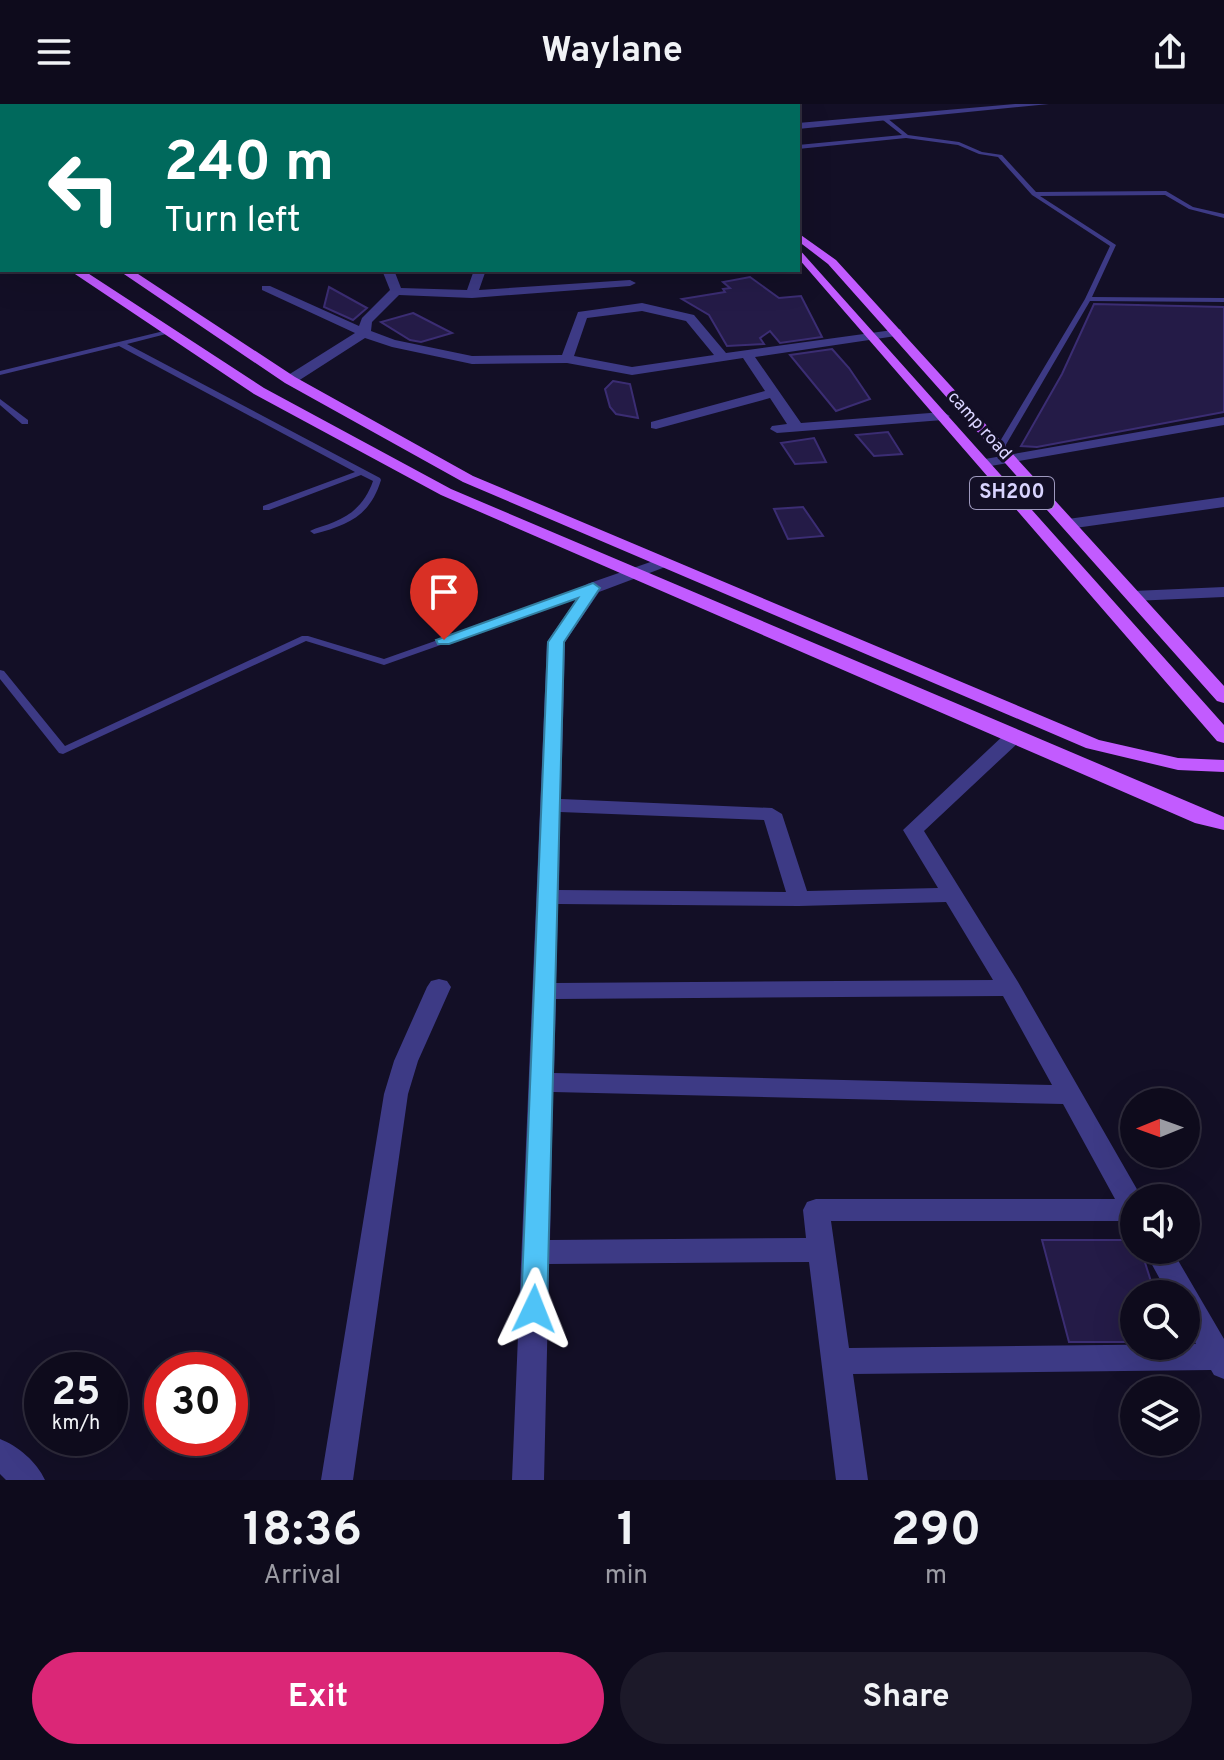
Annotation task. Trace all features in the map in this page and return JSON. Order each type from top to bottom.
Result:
[{"type":"main road","name":"camp road","points":[[800,238],[832,262],[1224,697]]},
{"type":"main road","name":"camp road","points":[[800,253],[1224,736]]},
{"type":"main road","points":[[78,272],[259,391],[446,492],[630,574],[1202,818],[1224,824]]},
{"type":"main road","points":[[127,272],[290,380],[468,479],[1093,744],[1178,764],[1224,766]]},
{"type":"main road","points":[[212,361],[246,351]]},
{"type":"main road","points":[[259,391],[290,380]]},
{"type":"main road","points":[[1161,665],[1192,662]]},
{"type":"street","points":[[800,126],[1045,104]]},
{"type":"street","points":[[850,113],[857,121]]},
{"type":"street","points":[[389,272],[396,291]]},
{"type":"street","points":[[472,294],[479,272]]},
{"type":"street","points":[[290,380],[364,333],[366,321],[396,291],[472,294],[634,280],[642,307]]},
{"type":"street","points":[[266,288],[392,343],[472,360],[567,359],[632,371],[896,332]]},
{"type":"street","points":[[567,359],[582,315],[642,307],[690,318],[721,356]]},
{"type":"street","points":[[746,353],[797,428]]},
{"type":"street","points":[[656,425],[772,393]]},
{"type":"street","points":[[777,429],[943,416]]},
{"type":"street","points":[[980,457],[1224,421]]},
{"type":"street","points":[[1068,524],[1224,502]]},
{"type":"street","points":[[528,1480],[556,642],[593,588],[662,563]]},
{"type":"street","points":[[1133,596],[1224,592]]},
{"type":"street","points":[[1013,737],[913,830],[1010,988],[1120,1185]]},
{"type":"street","points":[[551,805],[772,814],[799,899]]},
{"type":"street","points":[[549,897],[799,899],[953,895]]},
{"type":"street","points":[[337,1480],[396,1094],[406,1061],[439,987]]},
{"type":"street","points":[[546,991],[1010,988]]},
{"type":"street","points":[[542,1082],[1068,1095]]},
{"type":"street","points":[[852,1480],[816,1210],[1120,1209]]},
{"type":"street","points":[[536,1252],[822,1250]]},
{"type":"street","points":[[834,1361],[1222,1362],[1200,1323]]},
{"type":"street","points":[[0,1454],[29,1480]]},
{"type":"lane","points":[[885,119],[906,136]]},
{"type":"lane","points":[[800,147],[906,136],[959,144],[981,153],[1000,156],[1034,194],[1113,245],[1088,299],[1005,454]]},
{"type":"lane","points":[[1034,194],[1166,193],[1191,208],[1224,216]]},
{"type":"lane","points":[[1088,299],[1224,300]]},
{"type":"lane","points":[[0,373],[168,332]]},
{"type":"lane","points":[[119,343],[377,480],[373,498],[358,513],[339,525],[314,531]]},
{"type":"lane","points":[[0,401],[25,422]]},
{"type":"lane","points":[[266,508],[362,472]]},
{"type":"lane","points":[[0,673],[63,751],[305,638],[384,662],[593,588]]},
{"type":"building","points":[[750,277],[779,298],[801,296],[822,337],[780,343],[770,331],[760,338],[764,344],[727,346],[709,315],[682,299],[725,292],[723,289],[730,288],[723,282]]},
{"type":"building","points":[[329,287],[367,308],[353,320],[324,307]]},
{"type":"building","points":[[1094,304],[1224,307],[1224,412],[1037,447],[1021,446],[1062,374]]},
{"type":"building","points":[[413,313],[452,333],[421,342],[410,340],[381,322]]},
{"type":"building","points":[[832,349],[870,399],[836,411],[790,355]]},
{"type":"building","points":[[613,381],[630,384],[638,418],[616,414],[610,407],[605,389]]},
{"type":"building","points":[[888,432],[902,454],[874,456],[856,435]]},
{"type":"building","points":[[814,438],[826,462],[795,464],[781,443]]},
{"type":"building","points":[[803,507],[823,536],[788,539],[774,509]]},
{"type":"building","points":[[1042,1240],[1120,1240],[1120,1264],[1145,1264],[1151,1280],[1120,1280],[1120,1342],[1069,1342]]},
{"type":"route","points":[[444,640],[593,588],[556,642],[534,1309]]}]
